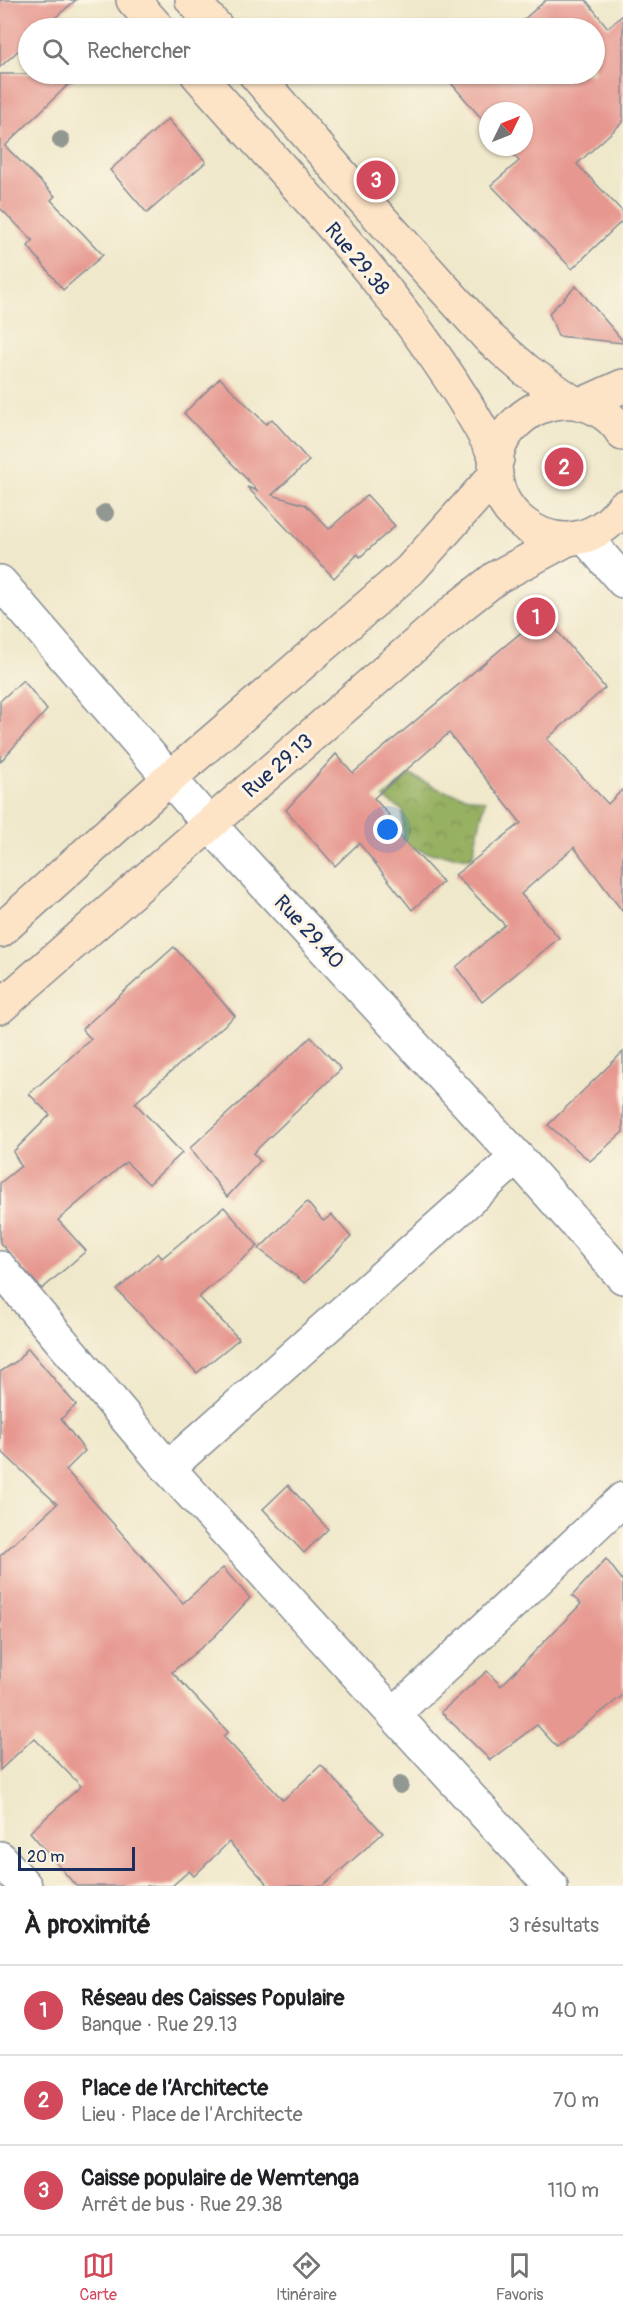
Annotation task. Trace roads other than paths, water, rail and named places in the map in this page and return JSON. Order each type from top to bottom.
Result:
[{"type":"main road","points":[[133,0],[149,18]]},
{"type":"main road","points":[[192,0],[208,18]]},
{"type":"main road","name":"Rue 29.38","points":[[206,84],[350,249],[429,347],[473,412],[496,466],[502,499],[518,520],[540,535],[575,538]]},
{"type":"main road","name":"Rue 29.38","points":[[264,84],[489,338],[528,371],[577,402],[603,413],[623,434]]},
{"type":"main road","points":[[0,931],[170,778],[410,570],[496,466],[506,435],[523,415],[546,404],[577,402],[623,386]]},
{"type":"main road","name":"Rue 29.13","points":[[0,1007],[460,606],[497,578],[575,538],[610,523],[623,507]]},
{"type":"street","points":[[575,538],[623,581]]},
{"type":"street","name":"Rue 29.40","points":[[0,582],[210,825],[517,1157],[623,1276]]},
{"type":"street","points":[[168,1468],[517,1157]]},
{"type":"street","points":[[0,1268],[168,1468],[551,1886]]},
{"type":"street","points":[[394,1714],[623,1499]]},
{"type":"street","points":[[0,1858],[25,1886]]},
{"type":"place","name":"Caisse populaire de Wemtenga","points":[[376,180]]},
{"type":"place","name":"Place de l’Architecte","points":[[564,467]]},
{"type":"place","name":"Réseau des Caisses Populaire","points":[[536,617]]}]
